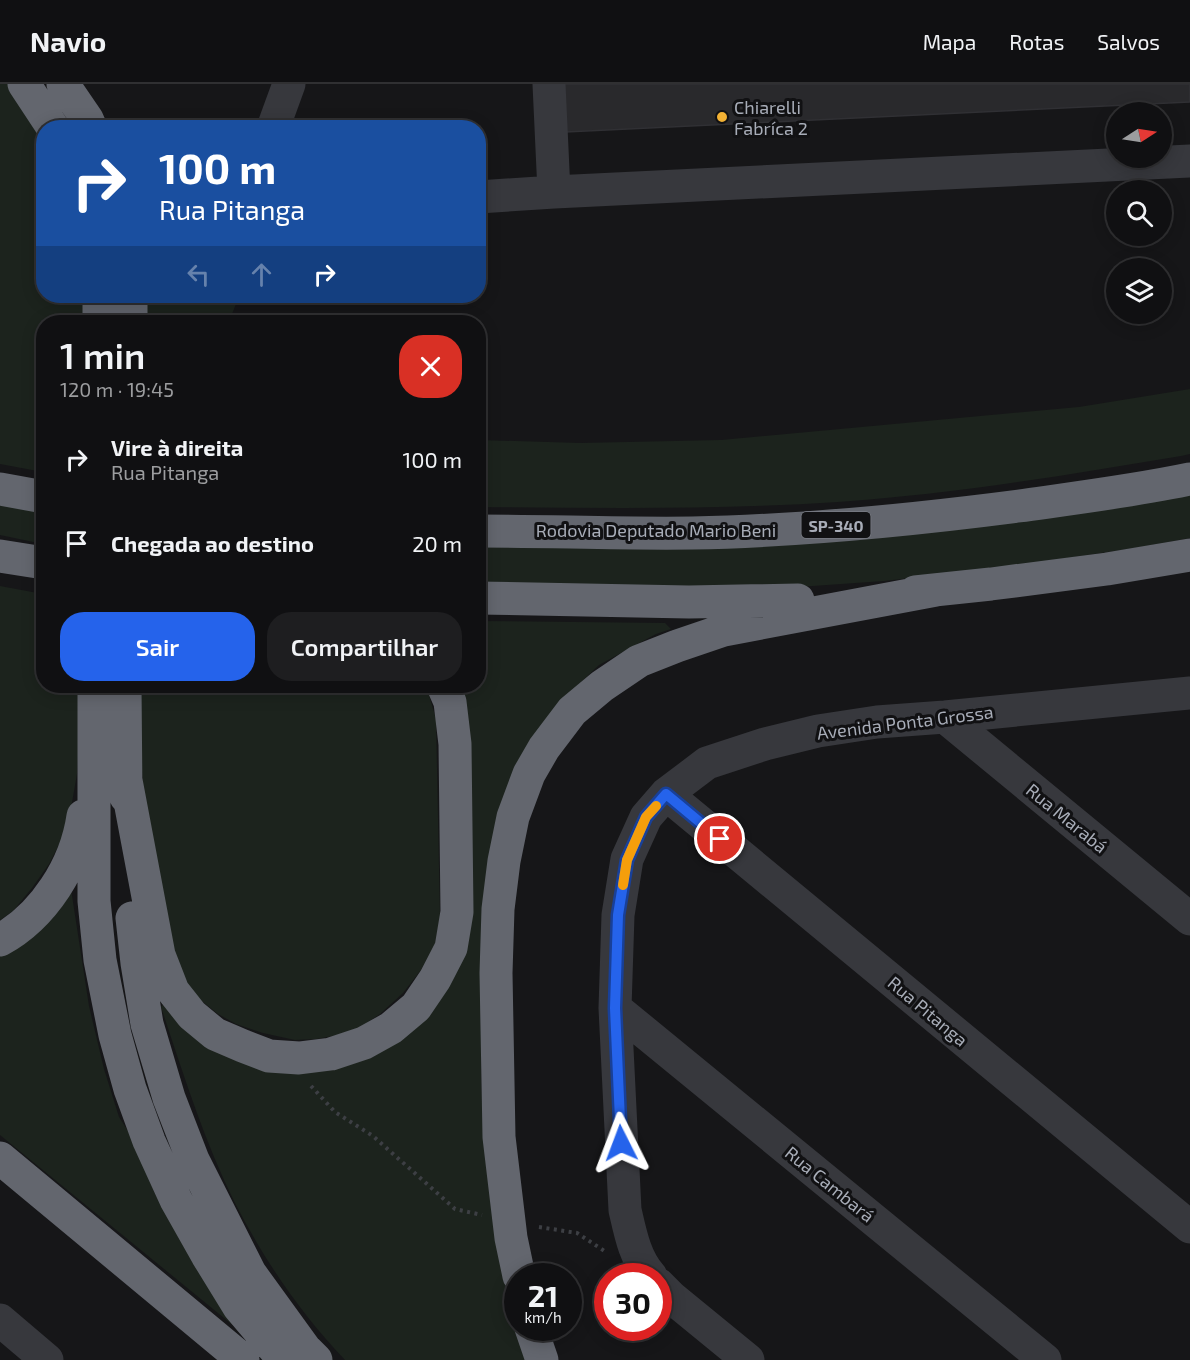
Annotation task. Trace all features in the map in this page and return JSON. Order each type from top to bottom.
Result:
[{"type":"highway","points":[[24,84],[47,120]]},
{"type":"highway","points":[[63,84],[88,120]]},
{"type":"highway","name":"Rodovia Deputado Mario Beni","points":[[486,531],[691,533],[778,530],[982,511],[1085,497],[1190,479]]},
{"type":"highway","points":[[0,489],[36,496]]},
{"type":"highway","points":[[486,598],[689,602],[814,600],[936,590],[1107,569],[1190,555]]},
{"type":"highway","points":[[0,556],[36,563]]},
{"type":"highway","points":[[0,567],[36,565]]},
{"type":"highway","points":[[517,1263],[499,1137],[496,974],[498,909],[504,861],[513,817],[529,774],[544,748],[572,711],[602,686],[639,661],[724,630],[936,590]]},
{"type":"highway","points":[[94,693],[93,901],[98,948],[115,1035],[130,1089],[149,1141],[176,1200],[207,1255],[239,1307],[284,1360]]},
{"type":"highway","points":[[124,693],[129,892],[147,1024],[162,1078],[193,1160],[250,1273],[305,1349],[316,1360]]},
{"type":"highway","points":[[125,775],[159,955],[173,991],[192,1015],[215,1034],[243,1047],[269,1056],[299,1059],[331,1054],[364,1043],[391,1028],[416,1007],[435,980],[451,948],[457,912],[455,744],[450,702],[447,693]]},
{"type":"highway","points":[[0,940],[12,933],[39,908],[57,884],[71,858],[81,829],[93,749]]},
{"type":"highway","points":[[0,1158],[243,1360]]},
{"type":"highway","points":[[535,1341],[542,1360]]},
{"type":"street","points":[[276,120],[288,84]]},
{"type":"street","points":[[549,84],[554,192]]},
{"type":"street","points":[[486,196],[1190,161]]},
{"type":"street","name":"Avenida Ponta Grossa","points":[[642,1263],[630,1234],[625,1210],[615,1008],[618,915],[627,860],[646,817],[666,794],[707,763],[765,744],[818,731],[877,722],[1190,693]]},
{"type":"street","name":"Rua Marabá","points":[[945,717],[1190,919]]},
{"type":"street","name":"Rua Pitanga","points":[[666,794],[1190,1227]]},
{"type":"street","name":"Rua Cambará","points":[[615,1008],[1045,1360]]},
{"type":"street","points":[[672,1298],[748,1360]]},
{"type":"street","points":[[0,1320],[47,1360]]},
{"type":"path","points":[[307,1081],[335,1112],[373,1136],[456,1209],[578,1233],[610,1255]]},
{"type":"shaded area","points":[[0,84],[9,84],[36,125],[36,303],[87,303],[88,315],[36,315],[36,471],[0,464]]},
{"type":"shaded area","points":[[147,303],[236,303],[232,315],[146,315]]},
{"type":"shaded area","points":[[1190,389],[1190,454],[1053,477],[881,499],[793,505],[703,507],[486,507],[486,440],[580,443],[721,440],[1079,407]]},
{"type":"shaded area","points":[[1190,492],[1190,538],[999,568],[884,581],[784,588],[486,583],[486,543]]},
{"type":"shaded area","points":[[0,505],[36,510],[36,543],[0,535]]},
{"type":"shaded area","points":[[0,586],[36,593],[36,693],[82,693],[77,774],[64,835],[49,864],[32,888],[13,911],[0,920]]},
{"type":"shaded area","points":[[486,621],[665,623],[671,629],[656,634],[599,665],[576,687],[486,900],[481,1058],[485,1154],[498,1253],[504,1281],[504,1341],[520,1341],[525,1360],[345,1360],[313,1324],[284,1286],[235,1203],[204,1131],[161,1007],[167,1000],[267,1065],[436,1002],[454,693],[486,693]]},
{"type":"shaded area","points":[[139,693],[428,693],[436,719],[440,917],[435,944],[421,970],[403,993],[380,1014],[359,1028],[338,1035],[295,1040],[236,1024],[218,1014],[198,998],[183,978],[168,949],[148,863]]},
{"type":"shaded area","points":[[71,889],[89,1006],[104,1069],[119,1117],[240,1331],[0,1135],[0,952]]},
{"type":"building","name":"Chiarelli Fabríca 2","points":[[564,84],[1190,84],[1190,102],[1106,102],[1106,106],[566,132]]},
{"type":"slow traffic","points":[[623,885],[627,860],[646,817],[656,806]]},
{"type":"place","name":"Chiarelli Fabríca 2","points":[[722,117]]},
{"type":"route","points":[[621,1143],[615,1008],[618,915],[627,860],[646,817],[666,794],[720,839]]}]
